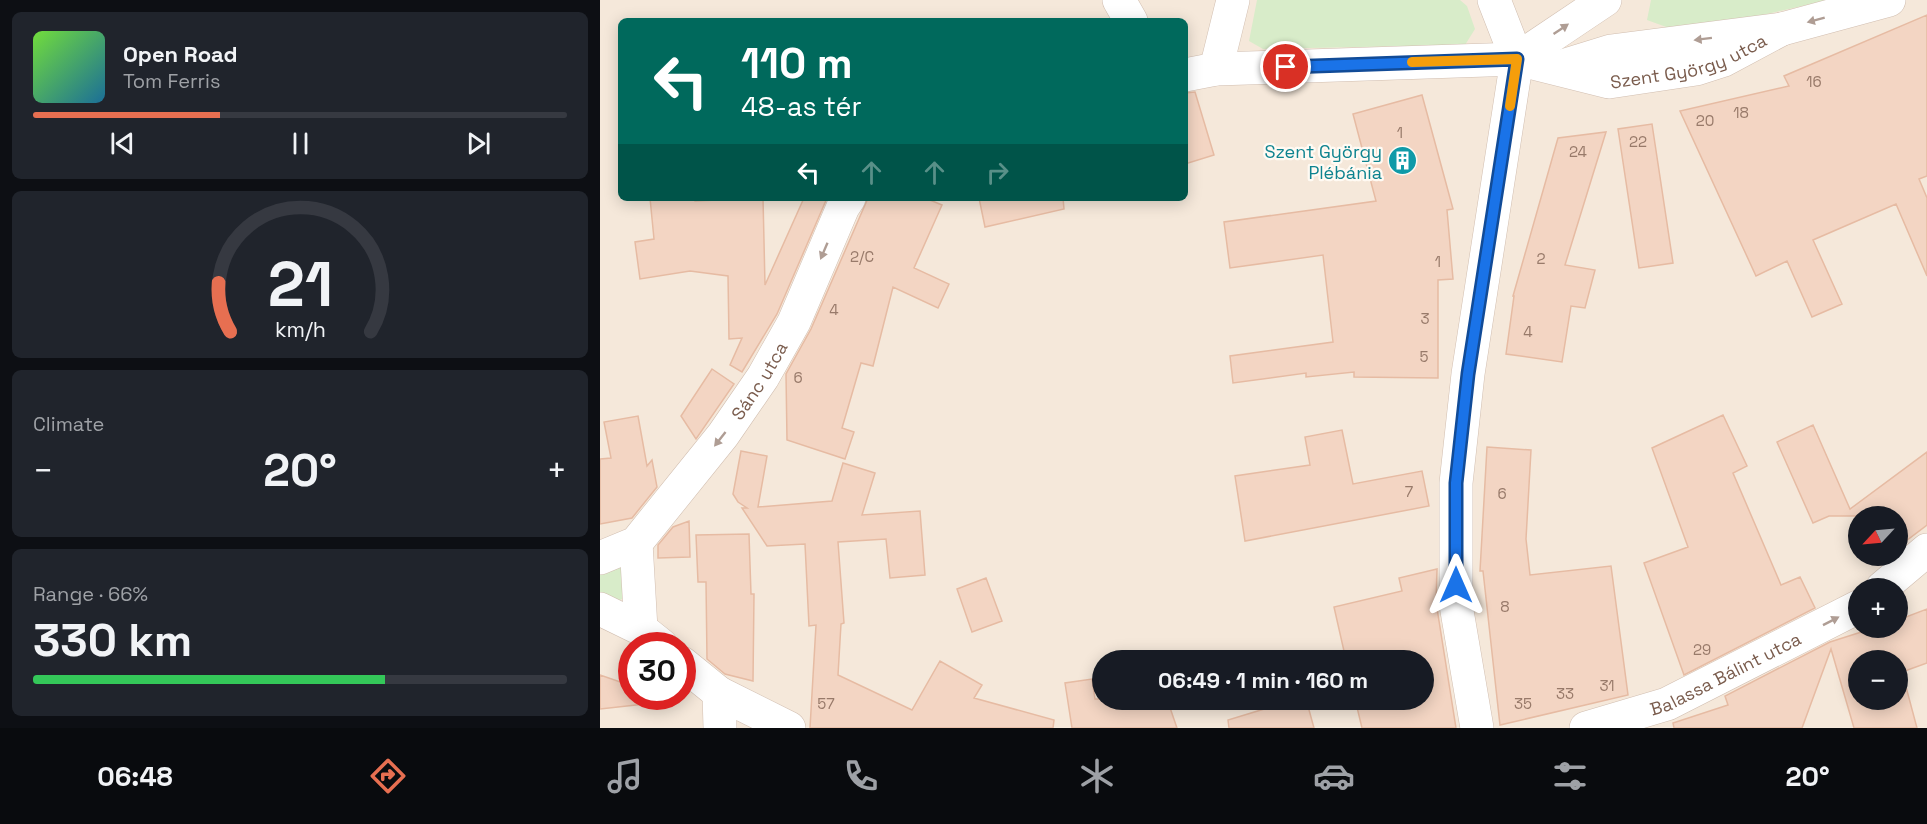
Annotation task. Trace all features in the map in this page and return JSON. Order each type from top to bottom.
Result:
[{"type":"street","points":[[1119,0],[1129,18]]},
{"type":"street","points":[[1201,72],[1233,0]]},
{"type":"street","points":[[1477,728],[1456,605],[1456,483],[1468,374],[1517,59],[1494,0]]},
{"type":"street","points":[[1517,59],[1605,0]]},
{"type":"street","name":"Szent György utca","points":[[1201,72],[1517,59],[1609,82],[1696,69],[1724,60],[1782,29],[1889,0]]},
{"type":"street","name":"Sánc utca","points":[[600,558],[636,543],[723,435],[763,377],[794,322],[847,201]]},
{"type":"street","points":[[636,543],[650,632]]},
{"type":"street","points":[[1894,578],[1927,550]]},
{"type":"street","points":[[600,609],[642,632]]},
{"type":"street","name":"Balassa Bálint utca","points":[[1586,728],[1667,704],[1848,612]]},
{"type":"street","points":[[696,674],[719,693],[789,728]]},
{"type":"street","points":[[719,693],[720,728]]},
{"type":"shaded area","points":[[600,0],[1927,0],[1927,728],[600,728]]},
{"type":"green space","points":[[1257,0],[1460,0],[1467,6],[1475,29],[1465,45],[1263,49],[1249,41]]},
{"type":"green space","points":[[1651,0],[1828,0],[1733,22],[1669,28],[1647,20]]},
{"type":"green space","points":[[619,563],[627,573],[624,598],[614,603],[600,600],[600,566]]},
{"type":"building","points":[[1927,15],[1927,176],[1919,179],[1927,198],[1927,276],[1896,204],[1813,240],[1842,304],[1812,317],[1787,261],[1756,276],[1680,111],[1789,86],[1784,76]]},
{"type":"building","points":[[1195,92],[1214,155],[1188,163],[1188,93]]},
{"type":"building","points":[[1422,95],[1453,209],[1447,210],[1453,279],[1438,280],[1438,378],[1354,377],[1354,372],[1306,377],[1306,373],[1233,383],[1230,356],[1333,342],[1323,255],[1230,268],[1224,222],[1376,201],[1353,114]]},
{"type":"building","points":[[1652,124],[1673,263],[1639,268],[1618,129]]},
{"type":"building","points":[[1606,132],[1565,265],[1595,270],[1585,308],[1571,306],[1562,362],[1506,354],[1513,296],[1558,138]]},
{"type":"building","points":[[650,201],[763,201],[765,285],[803,201],[826,201],[777,314],[742,372],[730,365],[742,338],[729,339],[728,276],[690,271],[640,279],[635,242],[654,239]]},
{"type":"building","points":[[867,201],[932,201],[942,205],[914,268],[949,284],[938,308],[893,287],[873,366],[861,363],[842,428],[854,432],[845,459],[787,440],[786,374],[811,329]]},
{"type":"building","points":[[980,201],[1063,201],[1064,209],[985,227]]},
{"type":"building","points":[[712,369],[734,384],[696,439],[681,416]]},
{"type":"building","points":[[1723,415],[1747,466],[1733,473],[1781,585],[1800,577],[1815,608],[1684,675],[1644,563],[1688,547],[1652,448]]},
{"type":"building","points":[[638,416],[647,466],[652,460],[657,487],[632,518],[600,524],[600,459],[611,458],[604,422]]},
{"type":"building","points":[[1813,425],[1849,506],[1848,516],[1829,516],[1813,523],[1777,442]]},
{"type":"building","points":[[1342,430],[1353,484],[1422,471],[1429,506],[1245,541],[1235,476],[1310,465],[1305,437]]},
{"type":"building","points":[[1487,447],[1531,450],[1526,539],[1530,575],[1611,566],[1628,695],[1500,725],[1483,571],[1480,571]]},
{"type":"building","points":[[741,451],[767,456],[758,507],[832,501],[843,463],[875,473],[862,515],[920,511],[925,575],[890,578],[886,539],[838,542],[844,623],[841,624],[838,675],[912,710],[940,661],[982,685],[974,698],[1054,720],[1053,728],[810,728],[816,625],[809,626],[805,544],[767,546],[742,508],[747,508],[738,502],[733,494]]},
{"type":"building","points":[[1927,452],[1927,525],[1908,539],[1908,506],[1854,506]]},
{"type":"building","points":[[689,521],[690,557],[658,558],[658,545],[673,527]]},
{"type":"building","points":[[749,534],[751,594],[754,594],[753,681],[725,674],[707,659],[706,582],[698,582],[696,535]]},
{"type":"building","points":[[1437,569],[1436,602],[1456,728],[1362,728],[1358,710],[1434,710],[1434,650],[1344,650],[1334,607],[1402,591],[1399,578]]},
{"type":"building","points":[[986,578],[1002,621],[972,632],[957,589]]},
{"type":"building","points":[[1927,609],[1927,663],[1908,670],[1908,650],[1848,650],[1848,707],[1831,649],[1802,728],[1674,728],[1673,723],[1728,705],[1725,696],[1830,642],[1848,636],[1908,638],[1908,616]]},
{"type":"building","points":[[600,675],[618,681],[618,707],[600,709]]},
{"type":"building","points":[[1092,679],[1092,710],[1171,710],[1177,728],[1072,728],[1065,683]]},
{"type":"building","points":[[1908,694],[1917,728],[1854,728],[1849,710],[1908,710]]},
{"type":"building","points":[[1261,710],[1309,710],[1314,728],[1229,728],[1228,720]]},
{"type":"slow traffic","points":[[1412,62],[1517,59],[1510,106]]},
{"type":"place","name":"Szent György Plébánia","points":[[1403,161]]},
{"type":"route","points":[[1286,67],[1517,59],[1468,374],[1456,483],[1456,585]]}]
